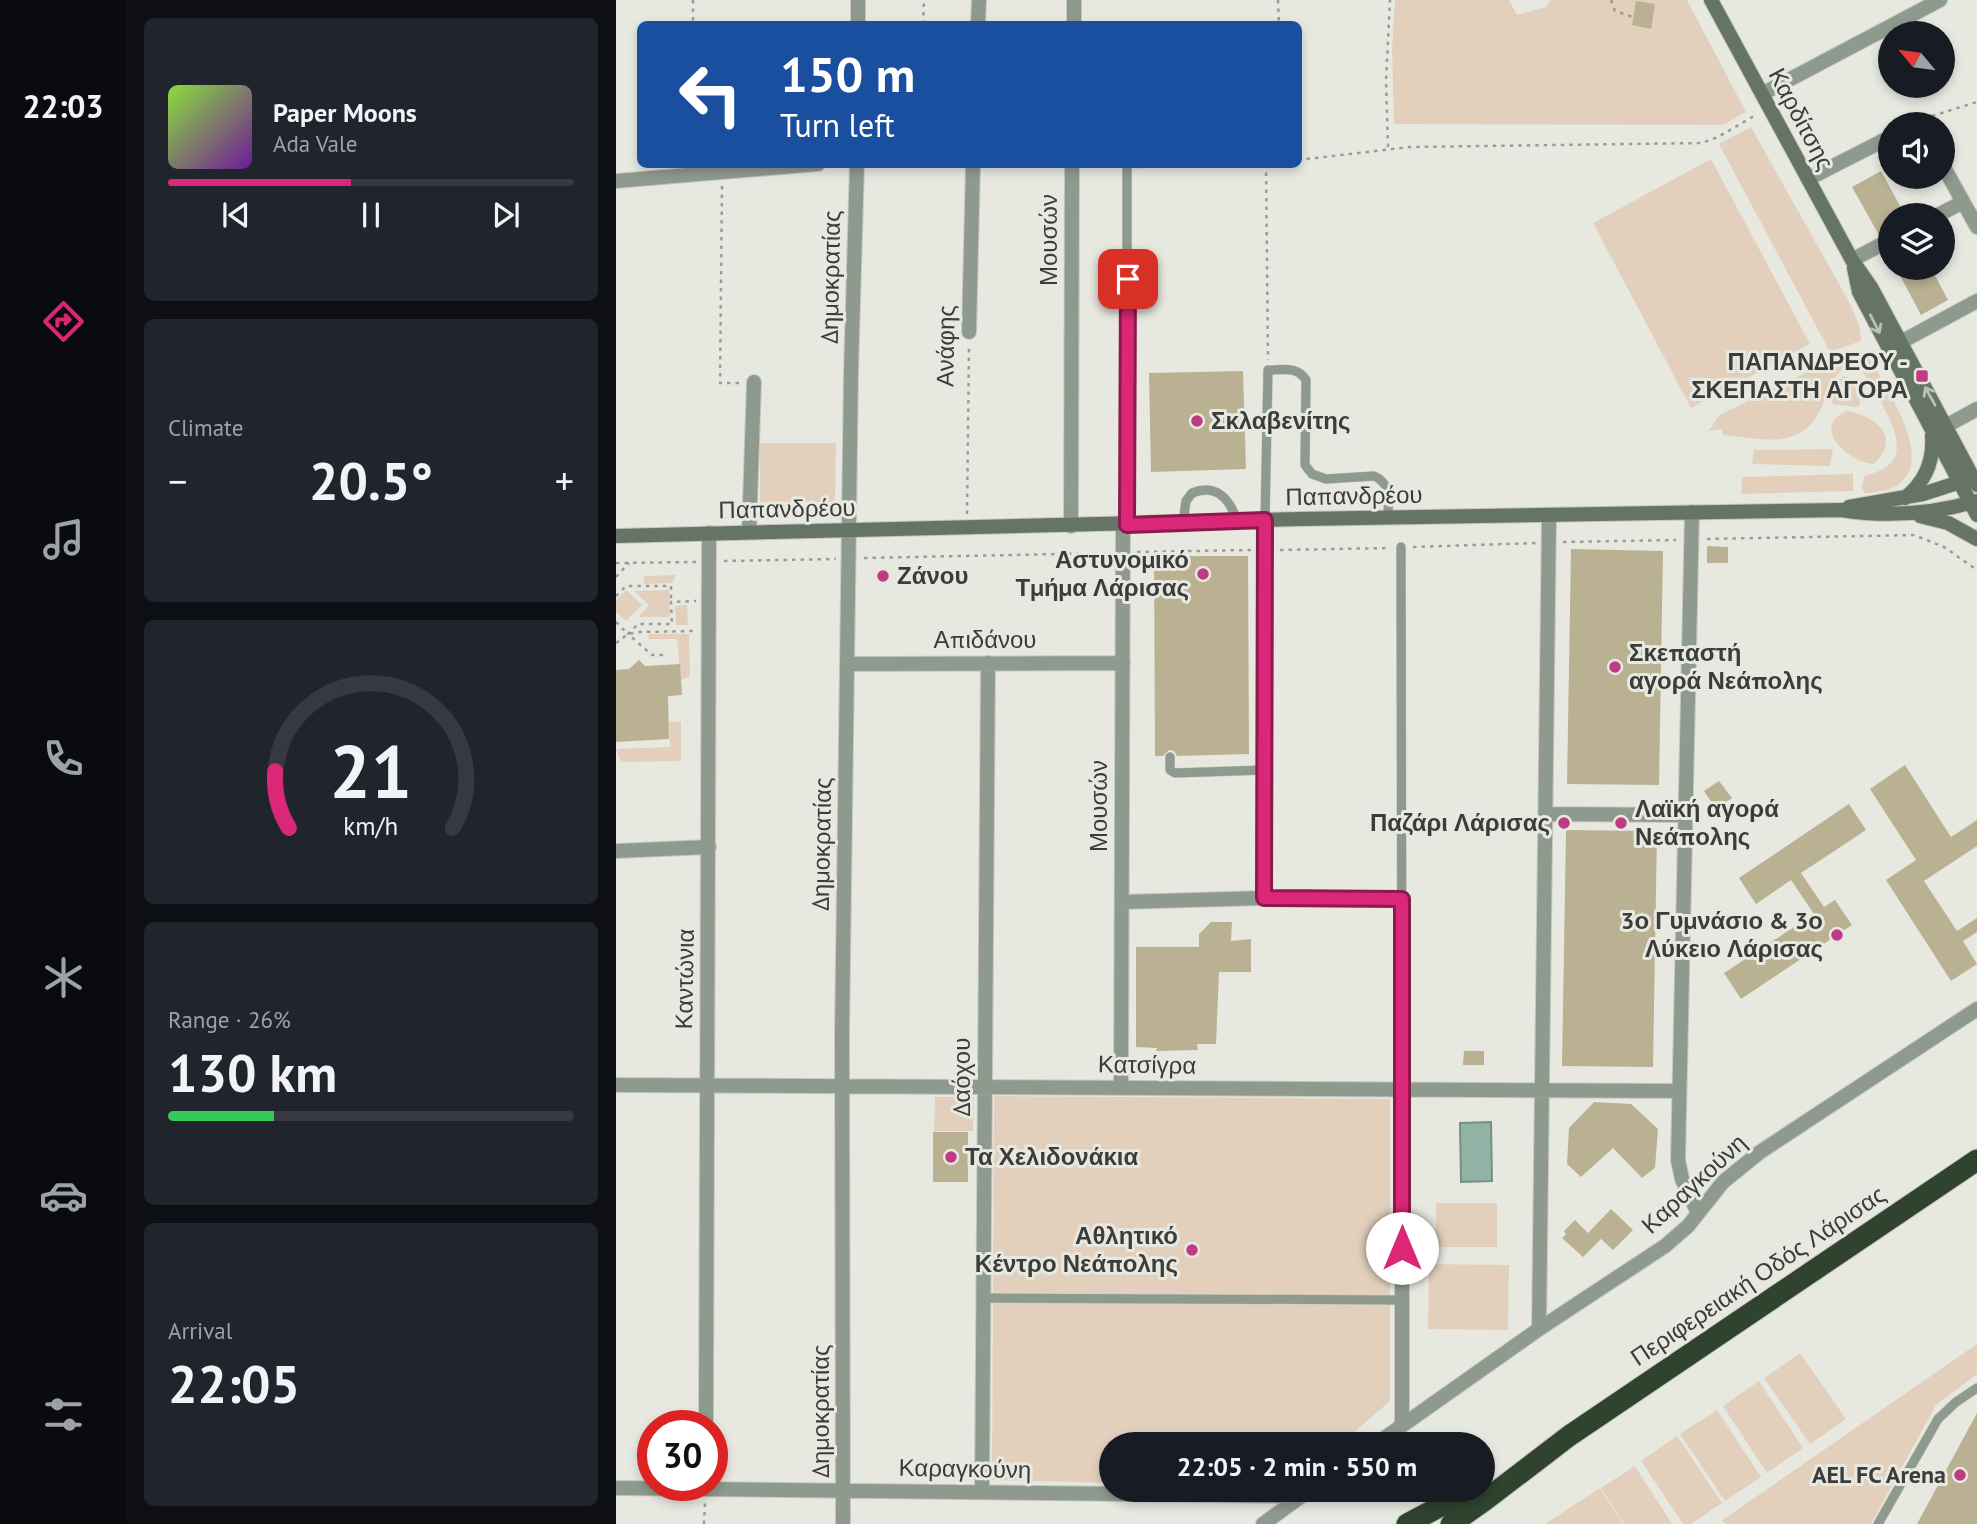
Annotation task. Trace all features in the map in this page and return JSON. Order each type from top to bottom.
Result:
[{"type":"highway","name":"Περιφερειακή Οδός Λάρισας","points":[[1569,1436],[1977,1160]]},
{"type":"highway","points":[[1495,1477],[1569,1436]]},
{"type":"highway","points":[[1451,1524],[1569,1436]]},
{"type":"highway","points":[[1407,1524],[1448,1502]]},
{"type":"street","points":[[852,0],[858,0],[858,21]]},
{"type":"street","points":[[978,21],[979,0]]},
{"type":"street","points":[[1074,0],[1074,21]]},
{"type":"street","name":"Καρδίτσης","points":[[1712,0],[1852,260],[1871,287],[1946,426],[1972,480],[1975,506]]},
{"type":"street","points":[[1762,94],[1940,0]]},
{"type":"street","points":[[1808,179],[1878,143]]},
{"type":"street","points":[[616,181],[775,168]]},
{"type":"street","name":"Δημοκρατίας","points":[[843,1524],[842,1034],[857,168]]},
{"type":"street","name":"Ανάφης","points":[[969,332],[973,168]]},
{"type":"street","name":"Μουσών","points":[[1071,526],[1072,168]]},
{"type":"street","points":[[1955,188],[1977,227]]},
{"type":"street","points":[[1955,206],[1963,202]]},
{"type":"street","points":[[1852,260],[1878,246]]},
{"type":"street","name":"Καρδίτσης","points":[[1852,260],[1859,292],[1932,432],[1972,480]]},
{"type":"street","points":[[1901,342],[1977,301]]},
{"type":"street","points":[[749,532],[754,383]]},
{"type":"street","points":[[1946,426],[1977,410]]},
{"type":"street","points":[[1905,498],[1915,489],[1928,469],[1932,452],[1932,432]]},
{"type":"street","points":[[1841,510],[1905,498],[1972,480]]},
{"type":"street","points":[[1841,510],[1909,513],[1975,506]]},
{"type":"street","name":"Παπανδρέου","points":[[616,536],[1388,517],[1841,510]]},
{"type":"street","points":[[1692,512],[1678,1160],[1682,1179],[1698,1213]]},
{"type":"street","points":[[1909,513],[1948,523],[1977,539]]},
{"type":"street","points":[[1539,1329],[1549,516]]},
{"type":"street","points":[[1122,902],[1264,898],[1265,520]]},
{"type":"street","name":"Μουσών","points":[[1121,1087],[1125,525]]},
{"type":"street","name":"Καντώνια","points":[[706,1410],[709,533]]},
{"type":"street","name":"Δαόχου","points":[[982,1492],[988,663]]},
{"type":"street","name":"Απιδάνου","points":[[848,664],[1123,663]]},
{"type":"street","points":[[1547,814],[1685,815]]},
{"type":"street","points":[[616,851],[709,847]]},
{"type":"street","name":"Καραγκούνη","points":[[1392,1432],[1539,1329],[1665,1246],[1698,1213],[1723,1182],[1760,1152],[1977,1009]]},
{"type":"street","name":"Κατσίγρα","points":[[616,1085],[1678,1091]]},
{"type":"street","points":[[1402,1091],[1402,1425]]},
{"type":"street","name":"Καραγκούνη","points":[[728,1487],[1099,1492]]},
{"type":"street","name":"Καραγκούνη","points":[[616,1488],[637,1488]]},
{"type":"street","points":[[1263,1524],[1293,1502]]},
{"type":"lane","points":[[1125,525],[1127,168]]},
{"type":"lane","points":[[1265,520],[1268,370],[1293,369],[1301,372],[1306,380],[1306,465],[1312,474],[1326,479],[1374,476],[1381,479],[1387,486],[1388,517]]},
{"type":"lane","points":[[1183,523],[1186,501],[1192,493],[1209,489],[1218,491],[1226,498],[1237,521]]},
{"type":"lane","points":[[1401,547],[1402,1091]]},
{"type":"lane","points":[[1170,757],[1170,770],[1175,773],[1264,770]]},
{"type":"lane","points":[[1264,898],[1402,899]]},
{"type":"lane","points":[[985,1298],[1402,1300]]},
{"type":"lane","points":[[1878,1524],[1938,1419],[1956,1402],[1977,1388]]},
{"type":"path","points":[[693,0],[693,21]]},
{"type":"path","points":[[923,0],[923,21]]},
{"type":"path","points":[[1278,0],[1279,21]]},
{"type":"path","points":[[1388,148],[1386,81],[1390,0]]},
{"type":"path","points":[[1611,0],[1615,11],[1633,17]]},
{"type":"path","points":[[1943,112],[1977,102]]},
{"type":"path","points":[[1302,159],[1388,148],[1702,143],[1754,116]]},
{"type":"path","points":[[1266,168],[1268,370]]},
{"type":"path","points":[[722,173],[720,383],[754,383]]},
{"type":"path","name":"Ανάφης","points":[[967,527],[969,332]]},
{"type":"path","points":[[616,563],[1914,535],[1944,547],[1977,570]]},
{"type":"path","points":[[616,577],[629,563]]},
{"type":"path","points":[[616,596],[626,586],[671,586],[672,624],[638,624],[616,643]]},
{"type":"path","points":[[671,602],[709,601]]},
{"type":"path","points":[[616,622],[652,655],[663,655]]},
{"type":"path","points":[[628,634],[710,631]]},
{"type":"path","points":[[704,1524],[705,1501]]},
{"type":"shaded area","points":[[1395,0],[1509,0],[1517,15],[1546,7],[1551,0],[1687,0],[1746,112],[1723,125],[1394,124],[1392,48]]},
{"type":"shaded area","points":[[1751,127],[1848,300],[1859,324],[1861,341],[1830,352],[1719,144]]},
{"type":"shaded area","points":[[1711,159],[1810,344],[1691,408],[1593,223]]},
{"type":"shaded area","points":[[1865,352],[1900,413],[1912,457],[1907,475],[1892,488],[1865,493],[1861,488],[1865,476],[1887,466],[1897,450],[1892,424],[1856,360]]},
{"type":"shaded area","points":[[1835,361],[1842,364],[1843,368],[1832,383],[1812,424],[1801,432],[1790,437],[1764,439],[1723,435],[1722,429],[1709,431],[1719,415]]},
{"type":"shaded area","points":[[1844,376],[1856,388],[1860,405],[1855,407],[1833,404],[1834,389]]},
{"type":"shaded area","points":[[1847,411],[1867,418],[1882,429],[1886,445],[1874,464],[1853,457],[1836,443],[1832,425],[1836,418]]},
{"type":"shaded area","points":[[760,443],[836,443],[835,502],[760,502]]},
{"type":"shaded area","points":[[1833,449],[1830,466],[1752,464],[1754,450]]},
{"type":"shaded area","points":[[1853,474],[1853,491],[1741,494],[1742,477]]},
{"type":"shaded area","points":[[676,575],[672,583],[644,584],[644,576]]},
{"type":"shaded area","points":[[626,590],[642,605],[626,621],[616,612],[616,600]]},
{"type":"shaded area","points":[[669,590],[670,617],[638,617],[649,605],[634,591]]},
{"type":"shaded area","points":[[687,605],[688,625],[676,625],[675,606]]},
{"type":"shaded area","points":[[648,634],[689,634],[690,676],[681,680],[677,639],[649,639]]},
{"type":"shaded area","points":[[669,722],[681,722],[681,761],[621,762],[616,749],[670,747]]},
{"type":"shaded area","name":"Αθλητικό Κέντρο Νεάπολης","points":[[994,1096],[1390,1099],[1390,1401],[1355,1432],[1099,1432],[1099,1483],[992,1480]]},
{"type":"shaded area","points":[[935,1097],[974,1097],[973,1131],[934,1131]]},
{"type":"shaded area","points":[[1491,1122],[1492,1181],[1461,1182],[1460,1123]]},
{"type":"shaded area","points":[[1436,1203],[1497,1203],[1497,1247],[1436,1247]]},
{"type":"shaded area","points":[[1429,1264],[1509,1265],[1508,1330],[1428,1329]]},
{"type":"shaded area","points":[[1977,1344],[1977,1374],[1936,1405],[1871,1524],[1727,1524],[1721,1521]]},
{"type":"shaded area","points":[[1800,1353],[1846,1419],[1810,1444],[1764,1378]]},
{"type":"shaded area","points":[[1759,1381],[1803,1448],[1767,1473],[1723,1406]]},
{"type":"shaded area","points":[[1717,1410],[1761,1477],[1725,1501],[1680,1434]]},
{"type":"shaded area","points":[[1677,1436],[1722,1503],[1691,1524],[1683,1524],[1641,1461]]},
{"type":"shaded area","points":[[1635,1466],[1672,1524],[1624,1524],[1601,1488]]},
{"type":"shaded area","points":[[1600,1488],[1623,1524],[1545,1524]]},
{"type":"building","points":[[1636,1],[1655,4],[1651,29],[1632,25]]},
{"type":"building","points":[[1878,173],[1878,189],[1891,189],[1898,203],[1878,203],[1878,233],[1852,187]]},
{"type":"building","points":[[1902,280],[1937,280],[1948,300],[1921,315]]},
{"type":"building","name":"Σκλαβενίτης","points":[[1243,371],[1246,469],[1151,472],[1149,373]]},
{"type":"building","points":[[1707,546],[1728,547],[1728,563],[1707,563]]},
{"type":"building","name":"Σκεπαστή αγορά Νεάπολης","points":[[1571,549],[1663,551],[1659,785],[1567,784]]},
{"type":"building","points":[[1154,556],[1248,556],[1249,754],[1177,756],[1174,751],[1169,750],[1163,756],[1155,756]]},
{"type":"building","points":[[639,660],[645,666],[680,664],[682,695],[668,696],[669,739],[616,742],[616,670],[629,669]]},
{"type":"building","points":[[1905,765],[1951,837],[1977,820],[1977,846],[1924,881],[1957,931],[1977,918],[1977,932],[1963,941],[1977,964],[1951,981],[1886,880],[1916,860],[1870,789]]},
{"type":"building","points":[[1719,781],[1732,798],[1716,809],[1704,791]]},
{"type":"building","points":[[1849,804],[1866,830],[1801,873],[1824,907],[1835,900],[1852,925],[1741,999],[1724,973],[1814,914],[1791,880],[1756,904],[1739,878]]},
{"type":"building","points":[[1566,830],[1657,831],[1653,1067],[1562,1066]]},
{"type":"building","points":[[1211,922],[1232,922],[1231,941],[1251,939],[1251,972],[1219,972],[1216,1044],[1197,1044],[1198,1050],[1156,1051],[1157,1048],[1136,1047],[1136,947],[1199,947],[1199,934]]},
{"type":"building","points":[[1464,1051],[1484,1051],[1484,1065],[1463,1065]]},
{"type":"building","points":[[1594,1102],[1631,1104],[1658,1129],[1655,1168],[1642,1178],[1613,1148],[1581,1177],[1567,1164],[1569,1128]]},
{"type":"building","name":"Τα Χελιδονάκια","points":[[933,1132],[968,1132],[968,1182],[933,1182]]},
{"type":"building","points":[[1611,1209],[1633,1230],[1613,1250],[1601,1239],[1583,1257],[1562,1238],[1566,1234],[1564,1231],[1575,1220],[1588,1233]]},
{"type":"building","name":"AEL FC Arena","points":[[1977,1413],[1977,1524],[1917,1524]]},
{"type":"place","name":"ΠΑΠΑΝΔΡΕΟΥ - ΣΚΕΠΑΣΤΗ ΑΓΟΡΑ","points":[[1922,376]]},
{"type":"place","name":"Σκλαβενίτης","points":[[1197,421]]},
{"type":"place","name":"Αστυνομικό Τμήμα Λάρισας","points":[[1203,574]]},
{"type":"place","name":"Ζάνου","points":[[883,576]]},
{"type":"place","name":"Σκεπαστή αγορά Νεάπολης","points":[[1615,667]]},
{"type":"place","name":"Παζάρι Λάρισας","points":[[1564,823]]},
{"type":"place","name":"Λαϊκή αγορά Νεάπολης","points":[[1621,823]]},
{"type":"place","name":"3ο Γυμνάσιο & 3ο Λύκειο Λάρισας","points":[[1837,935]]},
{"type":"place","name":"Τα Χελιδονάκια","points":[[951,1157]]},
{"type":"place","name":"Αθλητικό Κέντρο Νεάπολης","points":[[1192,1250]]},
{"type":"place","name":"AEL FC Arena","points":[[1960,1475]]},
{"type":"route","points":[[1128,279],[1127,525],[1265,520],[1264,898],[1402,899],[1402,1248]]}]
